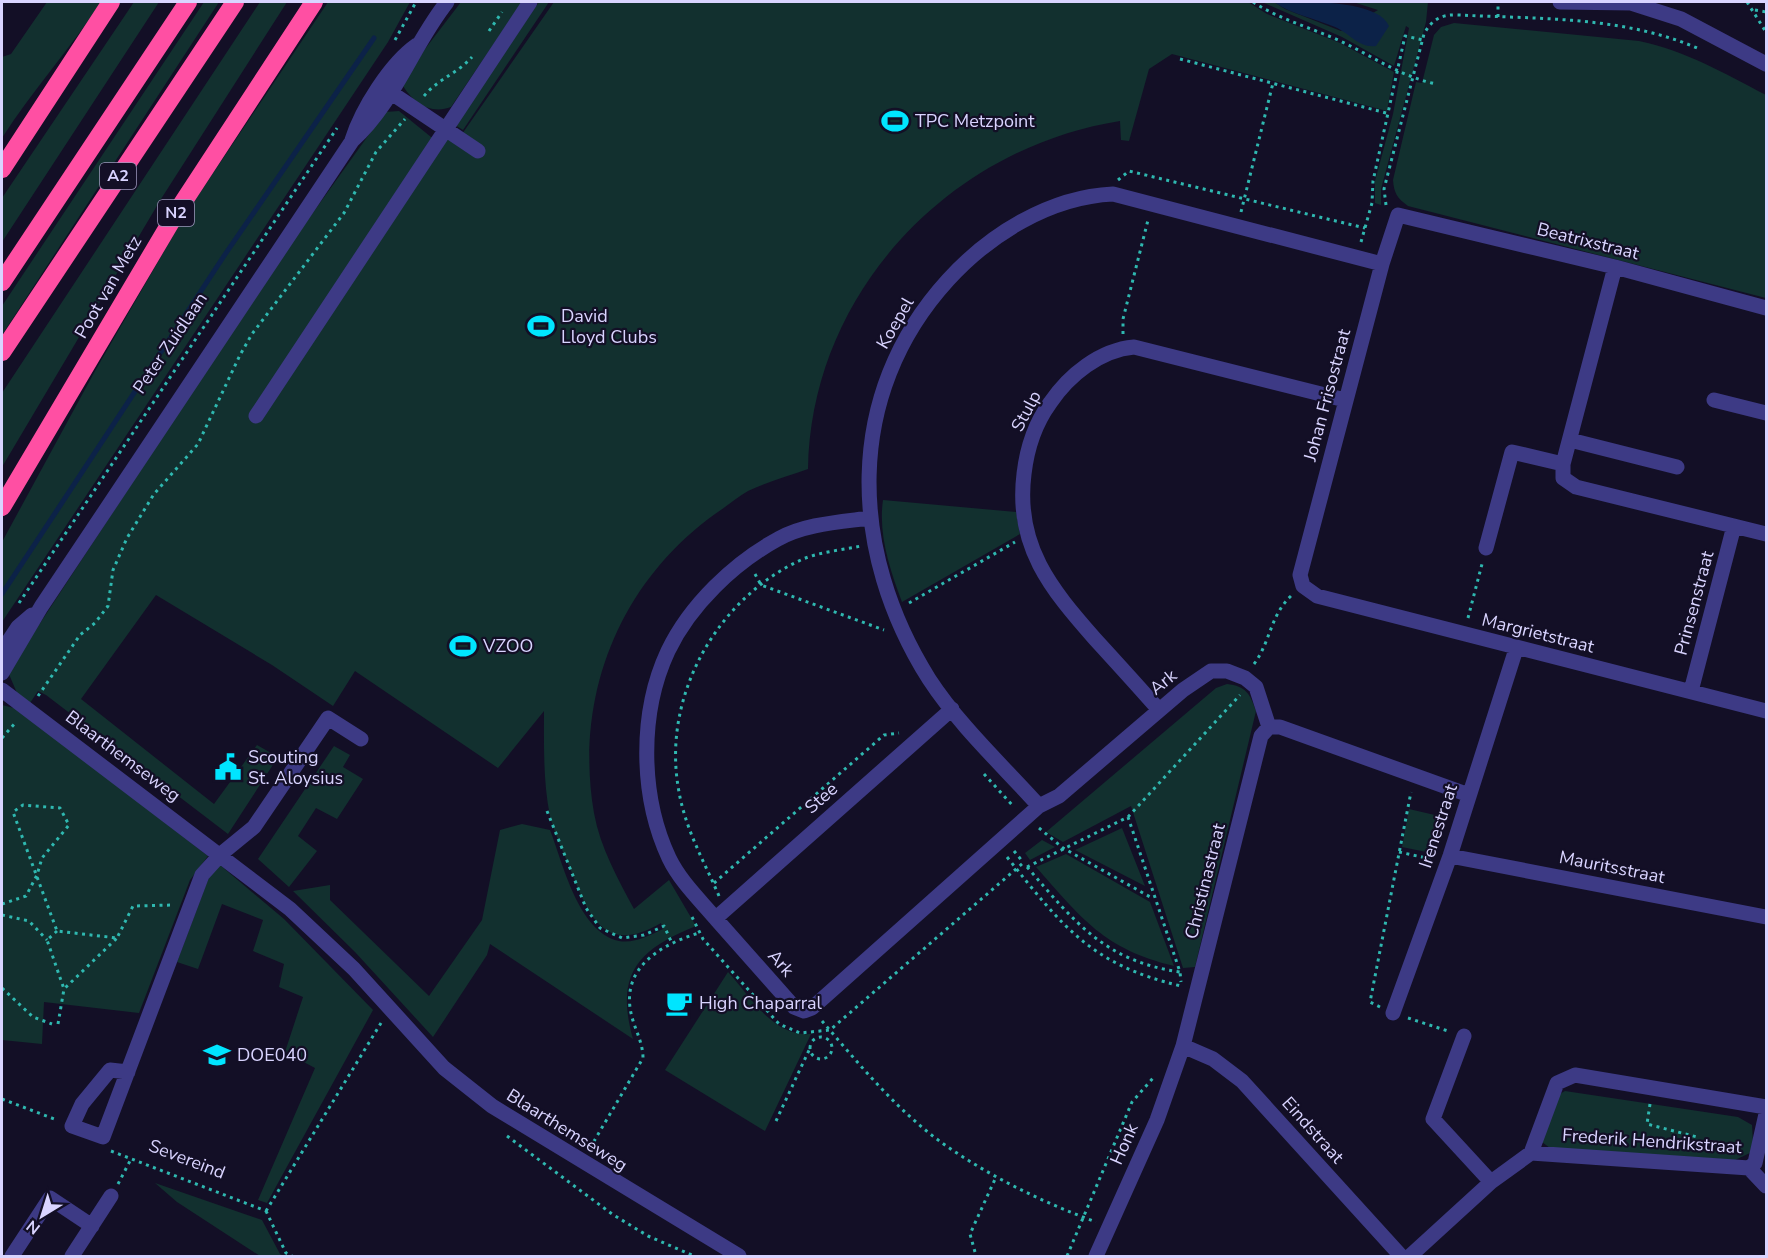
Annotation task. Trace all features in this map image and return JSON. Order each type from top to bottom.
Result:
[{"type":"highway","points":[[2,170],[111,2]]},
{"type":"highway","name":"A2","points":[[2,282],[188,2]]},
{"type":"highway","name":"A2","points":[[2,352],[235,2]]},
{"type":"highway","name":"Poot van Metz","points":[[2,507],[178,210],[314,2]]},
{"type":"street","name":"Peter Zuidlaan","points":[[2,673],[41,607],[352,141],[358,120],[386,90],[401,56],[417,45],[447,2]]},
{"type":"street","points":[[256,416],[530,2]]},
{"type":"street","points":[[1560,2],[1630,2],[1681,19],[1767,64]]},
{"type":"street","points":[[386,90],[478,151]]},
{"type":"street","name":"Koepel","points":[[1034,810],[930,680],[894,612],[880,569],[870,518],[868,468],[883,388],[907,337],[934,296],[972,257],[1002,234],[1034,215],[1079,198],[1113,194],[1151,206],[1382,264]]},
{"type":"street","name":"Johan Frisostraat","points":[[1303,586],[1300,575],[1382,264],[1398,215]]},
{"type":"street","name":"Beatrixstraat","points":[[1398,215],[1615,267],[1767,308]]},
{"type":"street","points":[[1615,267],[1563,464],[1563,478],[1576,487],[1767,534]]},
{"type":"street","points":[[1125,347],[1134,346],[1346,400]]},
{"type":"street","name":"Stulp","points":[[1125,347],[1109,352],[1078,371],[1041,415],[1027,450],[1023,511],[1027,535],[1056,595],[1159,710]]},
{"type":"street","points":[[1714,400],[1767,413]]},
{"type":"street","points":[[1570,440],[1677,467]]},
{"type":"street","points":[[1486,548],[1512,452],[1563,464]]},
{"type":"street","name":"Ark","points":[[870,518],[816,526],[779,538],[747,560],[714,588],[695,610],[668,651],[652,700],[648,746],[650,794],[659,831],[670,860],[686,884],[721,913],[794,1007],[804,1011],[812,1008],[1034,810],[1059,796],[1159,710],[1211,671],[1227,671],[1248,680]]},
{"type":"street","name":"Prinsenstraat","points":[[1691,691],[1734,526]]},
{"type":"street","name":"Margrietstraat","points":[[1303,586],[1317,596],[1516,649],[1767,711]]},
{"type":"street","name":"Peter Zuidlaan","points":[[2,651],[18,627],[41,607]]},
{"type":"street","name":"Irenestraat","points":[[1393,1013],[1448,859],[1516,649]]},
{"type":"street","points":[[1248,680],[1256,687],[1269,727],[1280,727],[1469,795]]},
{"type":"street","name":"Blaarthemseweg","points":[[2,690],[290,909],[354,969],[444,1068],[492,1106],[739,1257]]},
{"type":"street","name":"Stee","points":[[721,913],[952,709]]},
{"type":"street","points":[[128,1072],[110,1070],[82,1104],[72,1126],[103,1137],[128,1072],[189,905],[202,875],[220,854],[254,827],[328,718],[361,739]]},
{"type":"street","name":"Christinastraat","points":[[1183,1046],[1203,975],[1261,736],[1269,727]]},
{"type":"street","name":"Mauritsstraat","points":[[1448,859],[1767,917]]},
{"type":"street","points":[[1464,1036],[1433,1119],[1491,1182]]},
{"type":"street","name":"Honk","points":[[1096,1257],[1156,1119],[1183,1046]]},
{"type":"street","name":"Eindstraat","points":[[1183,1046],[1213,1059],[1242,1081],[1401,1257]]},
{"type":"street","name":"Frederik Hendrikstraat","points":[[1767,1107],[1575,1075],[1557,1083],[1531,1153],[1749,1168],[1755,1163],[1767,1114]]},
{"type":"street","points":[[1410,1257],[1491,1182],[1531,1153]]},
{"type":"street","points":[[1749,1168],[1767,1186]]},
{"type":"street","points":[[72,1257],[111,1196]]},
{"type":"street","points":[[12,1257],[50,1198],[92,1226]]},
{"type":"path","points":[[1252,2],[1271,14],[1340,41],[1414,79],[1436,84]]},
{"type":"path","points":[[1498,2],[1498,17]]},
{"type":"path","points":[[1747,2],[1755,10],[1767,32]]},
{"type":"path","points":[[485,38],[505,9]]},
{"type":"path","points":[[1755,10],[1767,12]]},
{"type":"path","points":[[1398,215],[1386,209],[1384,189],[1423,40],[1429,25],[1438,18],[1449,14],[1597,23],[1635,28],[1704,51]]},
{"type":"path","points":[[1356,257],[1365,228],[1405,36],[1423,40]]},
{"type":"path","points":[[2,738],[28,710],[80,635],[95,623],[108,606],[113,570],[127,538],[154,494],[198,444],[252,334],[344,213],[376,152],[434,84],[466,64],[475,53]]},
{"type":"path","points":[[1180,59],[1390,114]]},
{"type":"path","points":[[1237,228],[1273,83]]},
{"type":"path","name":"Peter Zuidlaan","points":[[15,610],[338,127]]},
{"type":"path","points":[[1113,194],[1118,180],[1129,171],[1365,228]]},
{"type":"path","points":[[1125,347],[1123,319],[1158,177]]},
{"type":"path","points":[[894,612],[1027,535]]},
{"type":"path","points":[[580,1161],[643,1058],[643,1050],[630,1010],[630,992],[634,977],[654,952],[671,941],[699,933],[721,913],[714,883],[697,852],[678,787],[674,753],[684,692],[711,636],[731,612],[761,585],[805,558],[861,546]]},
{"type":"path","points":[[1464,635],[1486,548]]},
{"type":"path","points":[[747,560],[761,585],[888,631]]},
{"type":"path","points":[[1027,867],[1128,817],[1248,680],[1266,644],[1276,613],[1303,586]]},
{"type":"path","points":[[714,883],[884,735],[897,734],[904,728]]},
{"type":"path","points":[[1414,776],[1370,1002],[1393,1013],[1464,1036]]},
{"type":"path","points":[[2,904],[26,896],[37,875],[42,858],[69,825],[60,807],[23,805],[13,812],[37,875],[57,931]]},
{"type":"path","points":[[547,810],[586,908],[600,928],[622,938],[644,935],[664,926],[671,941]]},
{"type":"path","points":[[1034,810],[1045,835],[1063,848],[1154,898]]},
{"type":"path","points":[[1128,817],[1180,972],[1181,986],[1178,997]]},
{"type":"path","points":[[1000,841],[1023,862],[1089,934],[1115,953],[1154,968],[1203,975]]},
{"type":"path","points":[[1000,841],[1017,869],[1083,943],[1111,962],[1151,979],[1181,986]]},
{"type":"path","points":[[1399,852],[1448,859]]},
{"type":"path","points":[[689,912],[699,933],[779,1024],[800,1033],[820,1029],[830,1030],[1023,862]]},
{"type":"path","points":[[64,989],[117,938],[133,906],[189,905]]},
{"type":"path","points":[[2,915],[29,921],[47,940],[64,989],[58,1024]]},
{"type":"path","points":[[47,940],[57,931],[117,938]]},
{"type":"path","points":[[2,987],[33,1017],[52,1024]]},
{"type":"path","points":[[812,1008],[894,1102],[943,1144],[996,1177],[1108,1227]]},
{"type":"path","points":[[292,1257],[286,1252],[266,1211],[382,1022],[394,1012]]},
{"type":"path","points":[[818,1037],[820,1029]]},
{"type":"path","points":[[776,1121],[812,1041],[818,1037],[825,1038],[832,1049],[829,1055],[816,1057],[810,1048]]},
{"type":"path","points":[[1067,1257],[1132,1102],[1157,1074]]},
{"type":"path","points":[[1652,1088],[1647,1124],[1697,1137],[1691,1164]]},
{"type":"path","points":[[2,1099],[72,1126]]},
{"type":"path","name":"Severeind","points":[[111,1196],[131,1159],[266,1211]]},
{"type":"path","points":[[975,1252],[970,1234],[996,1177]]},
{"type":"green space","points":[[47,2],[101,2],[2,138],[2,57],[11,54]]},
{"type":"green space","points":[[134,2],[159,2],[2,242],[2,198]]},
{"type":"green space","points":[[204,2],[219,2],[2,335],[2,306]]},
{"type":"green space","points":[[260,2],[287,2],[161,199],[2,467],[2,393]]},
{"type":"green space","points":[[328,2],[410,2],[388,42],[2,622],[2,542],[95,371],[185,215]]},
{"type":"green space","points":[[461,2],[522,2],[451,107],[429,108],[416,101],[402,84]]},
{"type":"green space","points":[[539,2],[549,2],[463,130],[455,125]]},
{"type":"green space","points":[[554,2],[1248,2],[1267,14],[1340,43],[1394,72],[1387,111],[1172,54],[1149,69],[1129,141],[1121,140],[1120,121],[1058,136],[1000,162],[947,197],[901,239],[863,289],[834,344],[815,405],[808,469],[748,491],[681,542],[653,574],[629,608],[611,646],[598,686],[591,727],[590,770],[597,826],[610,862],[634,909],[669,880],[696,926],[659,945],[645,955],[636,967],[629,981],[627,997],[633,1039],[490,944],[487,955],[433,1037],[355,952],[293,891],[330,885],[330,900],[429,996],[482,920],[500,830],[522,824],[550,830],[574,894],[583,911],[605,935],[625,942],[663,929],[661,923],[643,932],[627,935],[615,934],[604,928],[587,907],[550,816],[545,777],[544,711],[498,768],[355,671],[333,706],[272,665],[156,595],[81,699],[214,804],[257,745],[278,757],[228,834],[46,695],[38,691],[30,703],[17,693],[8,672],[272,270],[385,112],[399,111],[431,137],[462,134]]},
{"type":"green space","points":[[1262,2],[1274,2],[1285,9],[1341,31],[1378,10],[1353,2],[1428,2],[1426,22],[1381,189],[1381,205],[1375,203],[1375,181],[1393,114],[1409,28],[1406,26],[1394,66],[1342,37]]},
{"type":"green space","points":[[1454,23],[1639,41],[1689,57],[1766,95],[1766,298],[1408,206],[1404,203],[1397,195],[1393,180],[1416,82],[1422,83],[1434,35],[1441,27]]},
{"type":"green space","points":[[883,500],[1016,512],[1020,534],[902,602],[889,565],[884,539]]},
{"type":"green space","points":[[1227,684],[1243,689],[1252,700],[1256,711],[1195,967],[1183,968],[1131,806],[1063,842],[1046,832],[1216,688]]},
{"type":"green space","points":[[2,705],[18,709],[208,856],[190,880],[139,1013],[44,1002],[42,1044],[2,1040]]},
{"type":"green space","points":[[334,746],[350,755],[343,767],[363,779],[337,819],[316,808],[298,836],[317,851],[289,887],[258,859]]},
{"type":"green space","points":[[1409,809],[1439,816],[1431,853],[1402,847]]},
{"type":"green space","points":[[1122,828],[1145,886],[1075,850]]},
{"type":"green space","points":[[1042,840],[1055,847],[1030,860],[1025,853]]},
{"type":"green space","points":[[1066,854],[1150,902],[1174,966],[1129,951],[1096,930],[1081,917],[1036,867]]},
{"type":"green space","points":[[220,865],[284,919],[373,1010],[267,1203],[258,1200],[315,1068],[285,1052],[303,997],[279,987],[284,964],[253,951],[263,920],[222,904],[198,969],[177,962],[212,869]]},
{"type":"green space","points":[[728,972],[764,1014],[774,1022],[797,1033],[811,1034],[765,1131],[665,1070]]},
{"type":"green space","points":[[1565,1091],[1738,1117],[1752,1125],[1753,1143],[1750,1153],[1735,1160],[1550,1148],[1542,1142],[1558,1095]]},
{"type":"green space","points":[[155,1183],[262,1220],[280,1254],[284,1256],[260,1256],[177,1202]]},
{"type":"water","points":[[1274,2],[1321,2],[1356,7],[1382,17],[1389,26],[1376,46],[1364,45],[1335,27],[1296,13]]},
{"type":"waterway","points":[[2,594],[226,253],[374,38]]},
{"type":"place","name":"TPC Metzpoint","points":[[895,121]]},
{"type":"place","name":"David Lloyd Clubs","points":[[541,326]]},
{"type":"place","name":"VZOO","points":[[463,646]]},
{"type":"place","name":"Scouting St. Aloysius","points":[[228,767]]},
{"type":"place","name":"High Chaparral","points":[[679,1003]]},
{"type":"place","name":"DOE040","points":[[217,1055]]}]
